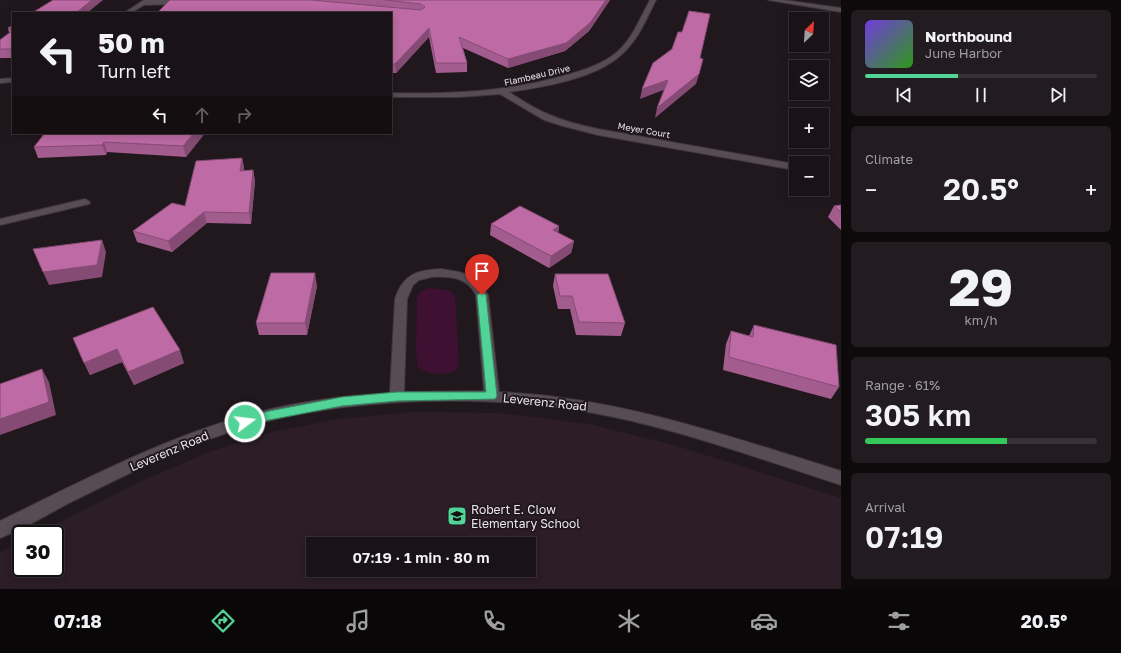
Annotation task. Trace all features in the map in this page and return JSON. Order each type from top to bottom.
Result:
[{"type":"street","name":"Flambeau Drive","points":[[392,95],[434,96],[503,92],[551,83],[591,70],[618,54],[632,39],[653,0]]},
{"type":"street","points":[[771,0],[841,10]]},
{"type":"street","points":[[129,12],[146,1],[188,2]]},
{"type":"street","points":[[0,81],[12,80]]},
{"type":"street","name":"Meyer Court","points":[[503,92],[534,111],[568,125],[598,132],[789,166]]},
{"type":"street","points":[[0,222],[85,202]]},
{"type":"street","points":[[397,397],[401,299],[409,282],[419,276],[433,273],[462,277],[473,282],[482,295],[492,396]]},
{"type":"street","name":"Leverenz Road","points":[[0,530],[165,450],[222,429],[269,416],[342,402],[397,397],[492,396],[554,401],[604,409],[676,426],[841,478]]},
{"type":"shaded area","points":[[429,288],[448,290],[455,295],[459,365],[454,372],[435,374],[426,372],[418,367],[416,351],[417,297],[421,291]]},
{"type":"shaded area","name":"Robert E. Clow Elementary School","points":[[414,412],[500,413],[589,424],[674,445],[841,498],[841,589],[0,589],[0,552],[12,546],[12,577],[64,577],[64,525],[54,525],[142,481],[209,452],[272,432],[338,419]]},
{"type":"building","points":[[53,0],[92,0],[77,12],[34,12]]},
{"type":"building","points":[[170,0],[311,0],[421,10],[425,7],[421,4],[385,0],[606,0],[590,23],[566,43],[508,59],[459,37],[467,63],[436,63],[429,28],[395,64],[392,64],[392,12],[158,12]]},
{"type":"building","points":[[689,11],[710,14],[700,58],[703,59],[699,74],[657,108],[668,80],[642,89],[653,63],[672,49],[678,32],[682,32]]},
{"type":"building","points":[[12,31],[12,49],[0,49],[0,40]]},
{"type":"building","points":[[44,134],[193,134],[183,146],[104,142],[102,145],[34,147]]},
{"type":"building","points":[[242,158],[240,171],[253,170],[249,213],[204,212],[168,241],[133,231],[172,203],[185,206],[196,161]]},
{"type":"building","points":[[841,205],[841,212],[834,206]]},
{"type":"building","points":[[520,206],[559,226],[553,230],[574,241],[551,256],[491,224]]},
{"type":"building","points":[[102,240],[97,265],[43,272],[33,249]]},
{"type":"building","points":[[271,273],[315,273],[305,323],[256,323]]},
{"type":"building","points":[[555,274],[608,274],[625,323],[579,322],[572,296],[560,296]]},
{"type":"building","points":[[153,307],[180,350],[128,372],[117,349],[84,363],[73,338]]},
{"type":"building","points":[[754,325],[836,345],[839,387],[729,357],[731,331],[753,337]]},
{"type":"building","points":[[42,369],[49,402],[0,419],[0,384]]},
{"type":"place","name":"Robert E. Clow Elementary School","points":[[457,516]]},
{"type":"route","points":[[245,422],[342,402],[397,397],[492,396],[482,295]]}]
